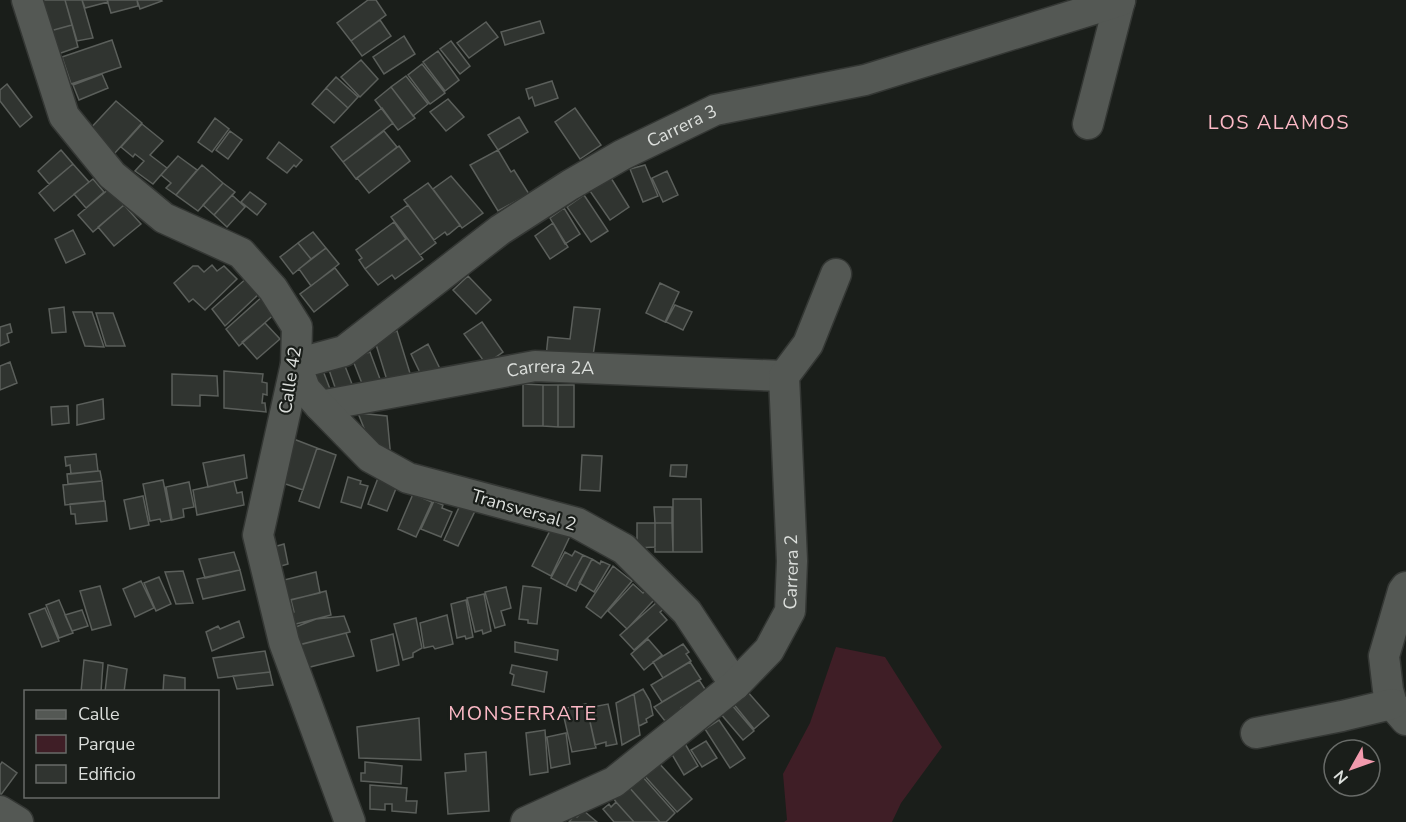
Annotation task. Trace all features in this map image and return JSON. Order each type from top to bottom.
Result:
[{"type":"street","name":"Calle 42","points":[[27,0],[64,116],[112,175],[164,218],[241,253],[273,288],[297,327],[296,364],[258,535],[284,642],[350,822]]},
{"type":"street","name":"Carrera 3","points":[[296,364],[344,351],[500,230],[622,155],[715,110],[865,80],[1120,0]]},
{"type":"street","points":[[1088,124],[1120,0]]},
{"type":"street","points":[[784,376],[808,344],[836,274]]},
{"type":"street","name":"Transversal 2","points":[[296,364],[305,389],[369,457],[408,478],[577,523],[624,549],[687,612],[735,685]]},
{"type":"street","name":"Carrera 2A","points":[[320,406],[535,366],[784,376]]},
{"type":"street","name":"Carrera 2","points":[[526,822],[614,782],[735,685],[769,650],[790,611],[792,561],[784,376]]},
{"type":"street","points":[[1256,733],[1342,716],[1399,712],[1388,690],[1384,656],[1406,587]]},
{"type":"street","points":[[0,812],[18,822]]},
{"type":"green space","points":[[836,647],[885,657],[942,747],[901,803],[892,822],[784,822],[787,820],[783,774],[810,723]]},
{"type":"building","points":[[41,0],[65,0],[72,25],[50,31]]},
{"type":"building","points":[[65,0],[82,0],[93,38],[77,41]]},
{"type":"building","points":[[82,0],[107,0],[108,2],[85,8]]},
{"type":"building","points":[[107,0],[137,0],[138,6],[111,13]]},
{"type":"building","points":[[137,0],[161,0],[162,1],[140,9]]},
{"type":"building","points":[[368,0],[376,0],[386,15],[351,41],[337,23]]},
{"type":"building","points":[[380,20],[391,36],[362,56],[351,41]]},
{"type":"building","points":[[540,21],[544,33],[505,45],[501,32]]},
{"type":"building","points":[[486,22],[498,37],[469,58],[457,43]]},
{"type":"building","points":[[72,25],[78,47],[58,54],[50,31]]},
{"type":"building","points":[[404,36],[415,54],[384,74],[373,57]]},
{"type":"building","points":[[112,40],[121,67],[71,84],[62,57]]},
{"type":"building","points":[[451,41],[470,66],[460,74],[440,49]]},
{"type":"building","points":[[438,51],[459,80],[445,91],[423,62]]},
{"type":"building","points":[[361,60],[378,79],[360,97],[341,77]]},
{"type":"building","points":[[422,64],[445,93],[430,104],[408,75]]},
{"type":"building","points":[[102,74],[108,88],[79,100],[73,85]]},
{"type":"building","points":[[406,76],[428,104],[413,116],[391,87]]},
{"type":"building","points":[[336,77],[358,97],[348,108],[326,88]]},
{"type":"building","points":[[552,81],[558,98],[535,106],[532,97],[529,99],[526,89]]},
{"type":"building","points":[[7,84],[32,117],[20,127],[0,101],[0,90]]},
{"type":"building","points":[[391,87],[415,118],[398,130],[375,100]]},
{"type":"building","points":[[326,88],[348,108],[334,123],[312,104]]},
{"type":"building","points":[[448,99],[464,117],[446,131],[430,112]]},
{"type":"building","points":[[116,101],[142,123],[114,154],[88,131]]},
{"type":"building","points":[[382,108],[393,123],[343,162],[331,147]]},
{"type":"building","points":[[575,108],[601,145],[580,159],[555,122]]},
{"type":"building","points":[[519,117],[528,132],[498,150],[488,135]]},
{"type":"building","points":[[215,118],[229,129],[212,152],[198,142]]},
{"type":"building","points":[[142,124],[163,141],[150,155],[167,168],[153,184],[135,171],[144,161],[135,154],[133,157],[121,147]]},
{"type":"building","points":[[230,131],[242,140],[228,159],[216,150]]},
{"type":"building","points":[[384,131],[397,147],[356,179],[343,162]]},
{"type":"building","points":[[279,142],[302,160],[287,173],[267,158]]},
{"type":"building","points":[[399,146],[410,161],[369,193],[357,178]]},
{"type":"building","points":[[61,150],[73,164],[49,184],[38,171]]},
{"type":"building","points":[[498,150],[511,172],[514,170],[529,194],[498,211],[470,165]]},
{"type":"building","points":[[178,156],[197,170],[176,195],[166,188],[171,183],[161,175]]},
{"type":"building","points":[[73,164],[89,182],[54,211],[39,193]]},
{"type":"building","points":[[202,165],[223,183],[198,211],[176,195]]},
{"type":"building","points":[[645,165],[658,196],[643,202],[630,169]]},
{"type":"building","points":[[667,171],[678,195],[663,202],[652,178]]},
{"type":"building","points":[[451,176],[483,213],[462,228],[433,189]]},
{"type":"building","points":[[611,178],[629,207],[610,220],[590,191]]},
{"type":"building","points":[[93,179],[104,192],[86,208],[74,194]]},
{"type":"building","points":[[223,183],[235,192],[214,215],[203,205]]},
{"type":"building","points":[[428,183],[460,225],[449,234],[445,232],[434,240],[404,200]]},
{"type":"building","points":[[110,188],[124,205],[93,232],[78,215]]},
{"type":"building","points":[[250,192],[266,204],[257,215],[241,202]]},
{"type":"building","points":[[232,195],[245,207],[227,227],[214,215]]},
{"type":"building","points":[[584,195],[608,231],[591,242],[567,207]]},
{"type":"building","points":[[124,205],[141,224],[114,246],[98,227]]},
{"type":"building","points":[[408,205],[436,243],[420,255],[391,217]]},
{"type":"building","points":[[564,208],[580,234],[565,244],[550,218]]},
{"type":"building","points":[[394,222],[406,239],[365,269],[359,260],[362,258],[356,250]]},
{"type":"building","points":[[553,223],[568,247],[550,259],[535,236]]},
{"type":"building","points":[[73,230],[85,254],[66,263],[55,239]]},
{"type":"building","points":[[313,232],[326,248],[311,259],[298,243]]},
{"type":"building","points":[[407,238],[423,259],[395,279],[392,275],[378,285],[365,269]]},
{"type":"building","points":[[298,243],[311,259],[293,274],[280,257]]},
{"type":"building","points":[[326,248],[339,264],[311,286],[299,269]]},
{"type":"building","points":[[212,265],[217,271],[224,266],[237,279],[205,310],[193,299],[189,302],[174,283],[193,266],[198,266],[204,272]]},
{"type":"building","points":[[335,268],[348,285],[314,312],[300,294]]},
{"type":"building","points":[[249,276],[261,292],[225,326],[212,309]]},
{"type":"building","points":[[468,276],[491,300],[476,314],[453,290]]},
{"type":"building","points":[[660,283],[679,292],[665,322],[646,313]]},
{"type":"building","points":[[264,295],[278,311],[239,346],[226,329]]},
{"type":"building","points":[[675,305],[692,312],[683,330],[666,322]]},
{"type":"building","points":[[64,307],[66,332],[52,333],[49,309]]},
{"type":"building","points":[[574,307],[600,309],[592,362],[546,357],[548,337],[570,339]]},
{"type":"building","points":[[73,312],[92,312],[104,347],[85,346]]},
{"type":"building","points":[[96,313],[113,313],[125,346],[106,346]]},
{"type":"building","points":[[482,322],[503,352],[486,364],[464,334]]},
{"type":"building","points":[[265,323],[280,339],[257,359],[242,342]]},
{"type":"building","points":[[10,324],[12,332],[7,334],[9,342],[0,346],[0,327]]},
{"type":"building","points":[[397,331],[413,383],[390,390],[374,338]]},
{"type":"building","points":[[428,344],[443,375],[425,383],[411,354]]},
{"type":"building","points":[[370,352],[380,379],[363,386],[352,358]]},
{"type":"building","points":[[343,361],[352,384],[336,390],[328,367]]},
{"type":"building","points":[[10,362],[17,383],[0,390],[0,366]]},
{"type":"building","points":[[322,368],[330,389],[313,394],[305,374]]},
{"type":"building","points":[[224,371],[263,374],[262,382],[267,383],[267,395],[263,394],[262,403],[265,403],[266,412],[224,408]]},
{"type":"building","points":[[172,374],[217,376],[218,396],[200,395],[200,406],[172,405]]},
{"type":"building","points":[[523,384],[543,385],[543,426],[523,426]]},
{"type":"building","points":[[543,385],[558,385],[558,427],[543,426]]},
{"type":"building","points":[[558,385],[574,385],[574,427],[558,427]]},
{"type":"building","points":[[103,399],[104,419],[77,425],[77,405]]},
{"type":"building","points":[[68,406],[69,423],[52,425],[51,407]]},
{"type":"building","points":[[358,413],[387,416],[391,459],[373,451]]},
{"type":"building","points":[[291,438],[317,448],[303,490],[277,481]]},
{"type":"building","points":[[317,448],[336,455],[319,508],[299,501]]},
{"type":"building","points":[[96,454],[98,471],[71,474],[70,465],[66,466],[65,457]]},
{"type":"building","points":[[244,455],[247,478],[208,487],[203,463]]},
{"type":"building","points":[[582,455],[602,456],[600,491],[580,490]]},
{"type":"building","points":[[671,465],[687,465],[686,477],[670,476]]},
{"type":"building","points":[[100,471],[102,481],[68,484],[67,474]]},
{"type":"building","points":[[348,477],[368,486],[361,508],[341,502]]},
{"type":"building","points":[[378,478],[397,486],[387,511],[368,504]]},
{"type":"building","points":[[163,480],[171,520],[150,521],[143,484]]},
{"type":"building","points":[[102,481],[104,501],[65,505],[63,485]]},
{"type":"building","points":[[234,481],[237,493],[242,492],[244,505],[197,515],[193,490]]},
{"type":"building","points":[[189,482],[194,507],[183,509],[184,517],[172,520],[166,487]]},
{"type":"building","points":[[413,494],[432,502],[416,537],[398,529]]},
{"type":"building","points":[[143,496],[149,525],[130,529],[124,500]]},
{"type":"building","points":[[673,499],[701,499],[702,552],[673,552]]},
{"type":"building","points":[[105,501],[107,521],[76,524],[75,514],[71,514],[70,504]]},
{"type":"building","points":[[434,501],[443,505],[442,508],[452,512],[441,537],[421,529]]},
{"type":"building","points":[[461,503],[477,507],[458,546],[444,540]]},
{"type":"building","points":[[654,507],[672,507],[672,523],[655,523]]},
{"type":"building","points":[[556,519],[572,532],[551,576],[532,566]]},
{"type":"building","points":[[637,523],[655,523],[655,547],[637,548]]},
{"type":"building","points":[[655,523],[672,523],[673,552],[655,552]]},
{"type":"building","points":[[284,544],[288,564],[267,570],[263,550]]},
{"type":"building","points":[[575,551],[583,555],[566,586],[551,578],[565,552],[572,556]]},
{"type":"building","points":[[234,552],[240,570],[205,578],[199,559]]},
{"type":"building","points":[[583,555],[592,559],[576,591],[566,586]]},
{"type":"building","points":[[592,559],[600,564],[601,561],[610,565],[594,592],[579,583]]},
{"type":"building","points":[[613,566],[632,581],[601,618],[586,607]]},
{"type":"building","points":[[240,570],[245,590],[203,599],[197,579]]},
{"type":"building","points":[[183,571],[193,603],[176,604],[165,572]]},
{"type":"building","points":[[316,572],[320,593],[285,601],[284,580]]},
{"type":"building","points":[[159,577],[171,604],[156,611],[144,583]]},
{"type":"building","points":[[141,581],[154,608],[135,617],[123,589]]},
{"type":"building","points":[[633,584],[654,600],[627,629],[608,611]]},
{"type":"building","points":[[100,586],[111,625],[92,630],[80,591]]},
{"type":"building","points":[[523,586],[541,588],[537,624],[519,619]]},
{"type":"building","points":[[506,587],[511,608],[501,611],[505,625],[495,628],[485,592]]},
{"type":"building","points":[[326,591],[331,615],[292,625],[288,614],[294,612],[291,600]]},
{"type":"building","points":[[484,594],[491,631],[483,634],[482,630],[475,632],[467,598]]},
{"type":"building","points":[[59,600],[73,633],[59,638],[46,605]]},
{"type":"building","points":[[466,600],[473,637],[457,638],[451,604]]},
{"type":"building","points":[[657,602],[664,609],[660,612],[667,620],[634,650],[620,635]]},
{"type":"building","points":[[45,608],[59,641],[42,647],[29,614]]},
{"type":"building","points":[[82,610],[88,626],[72,631],[65,615]]},
{"type":"building","points":[[447,615],[453,644],[435,649],[433,646],[424,648],[420,623]]},
{"type":"building","points":[[344,616],[350,632],[295,646],[293,628],[316,619]]},
{"type":"building","points":[[416,618],[422,648],[413,653],[413,657],[403,660],[394,624]]},
{"type":"building","points":[[239,621],[244,637],[212,651],[206,632],[218,626],[220,629]]},
{"type":"building","points":[[346,633],[354,656],[306,668],[298,645]]},
{"type":"building","points":[[393,634],[399,665],[377,671],[371,640]]},
{"type":"building","points":[[648,639],[662,655],[644,670],[631,654]]},
{"type":"building","points":[[515,642],[558,650],[557,660],[515,652]]},
{"type":"building","points":[[683,644],[689,652],[686,654],[691,661],[663,678],[653,662]]},
{"type":"building","points":[[265,651],[270,672],[218,678],[213,658]]},
{"type":"building","points":[[84,660],[103,663],[101,690],[81,690]]},
{"type":"building","points":[[690,662],[701,679],[662,702],[651,685]]},
{"type":"building","points":[[108,665],[127,669],[124,690],[105,690]]},
{"type":"building","points":[[512,665],[547,672],[544,692],[512,685],[514,675],[510,673]]},
{"type":"building","points":[[270,672],[273,685],[237,689],[233,676]]},
{"type":"building","points":[[164,675],[185,678],[185,690],[163,690]]},
{"type":"building","points":[[699,680],[707,692],[665,721],[654,707]]},
{"type":"building","points":[[643,689],[650,701],[653,715],[639,726],[634,694]]},
{"type":"building","points":[[746,690],[769,716],[754,729],[732,702]]},
{"type":"building","points":[[634,694],[640,735],[622,745],[616,703]]},
{"type":"building","points":[[586,704],[596,748],[572,752],[562,709]]},
{"type":"building","points":[[608,704],[617,744],[606,746],[606,742],[595,745],[587,708]]},
{"type":"building","points":[[731,704],[754,731],[743,740],[720,713]]},
{"type":"building","points":[[419,718],[421,760],[359,758],[357,727]]},
{"type":"building","points":[[719,720],[745,758],[730,768],[705,729]]},
{"type":"building","points":[[545,730],[548,772],[530,775],[526,733]]},
{"type":"building","points":[[566,733],[570,764],[551,768],[547,737]]},
{"type":"building","points":[[706,741],[717,758],[702,767],[691,750]]},
{"type":"building","points":[[684,742],[698,766],[684,775],[670,751]]},
{"type":"building","points":[[486,752],[489,811],[448,814],[445,773],[466,771],[465,754]]},
{"type":"building","points":[[656,760],[692,799],[677,812],[642,773]]},
{"type":"building","points":[[2,762],[17,773],[0,796],[0,765]]},
{"type":"building","points":[[365,762],[402,766],[401,784],[361,781],[361,773],[365,773]]},
{"type":"building","points":[[641,775],[675,813],[666,822],[660,822],[628,786]]},
{"type":"building","points":[[370,785],[407,788],[406,801],[417,801],[416,813],[392,811],[392,804],[385,804],[385,810],[370,809]]},
{"type":"building","points":[[628,786],[660,822],[634,822],[616,802],[614,799]]},
{"type":"building","points":[[616,802],[634,822],[614,822],[603,809],[609,804],[611,807]]},
{"type":"building","points":[[584,811],[597,822],[569,822],[575,815],[577,817]]},
{"type":"district","name":"LOS ALAMOS","points":[[1279,122]]},
{"type":"district","name":"MONSERRATE","points":[[523,713]]}]
